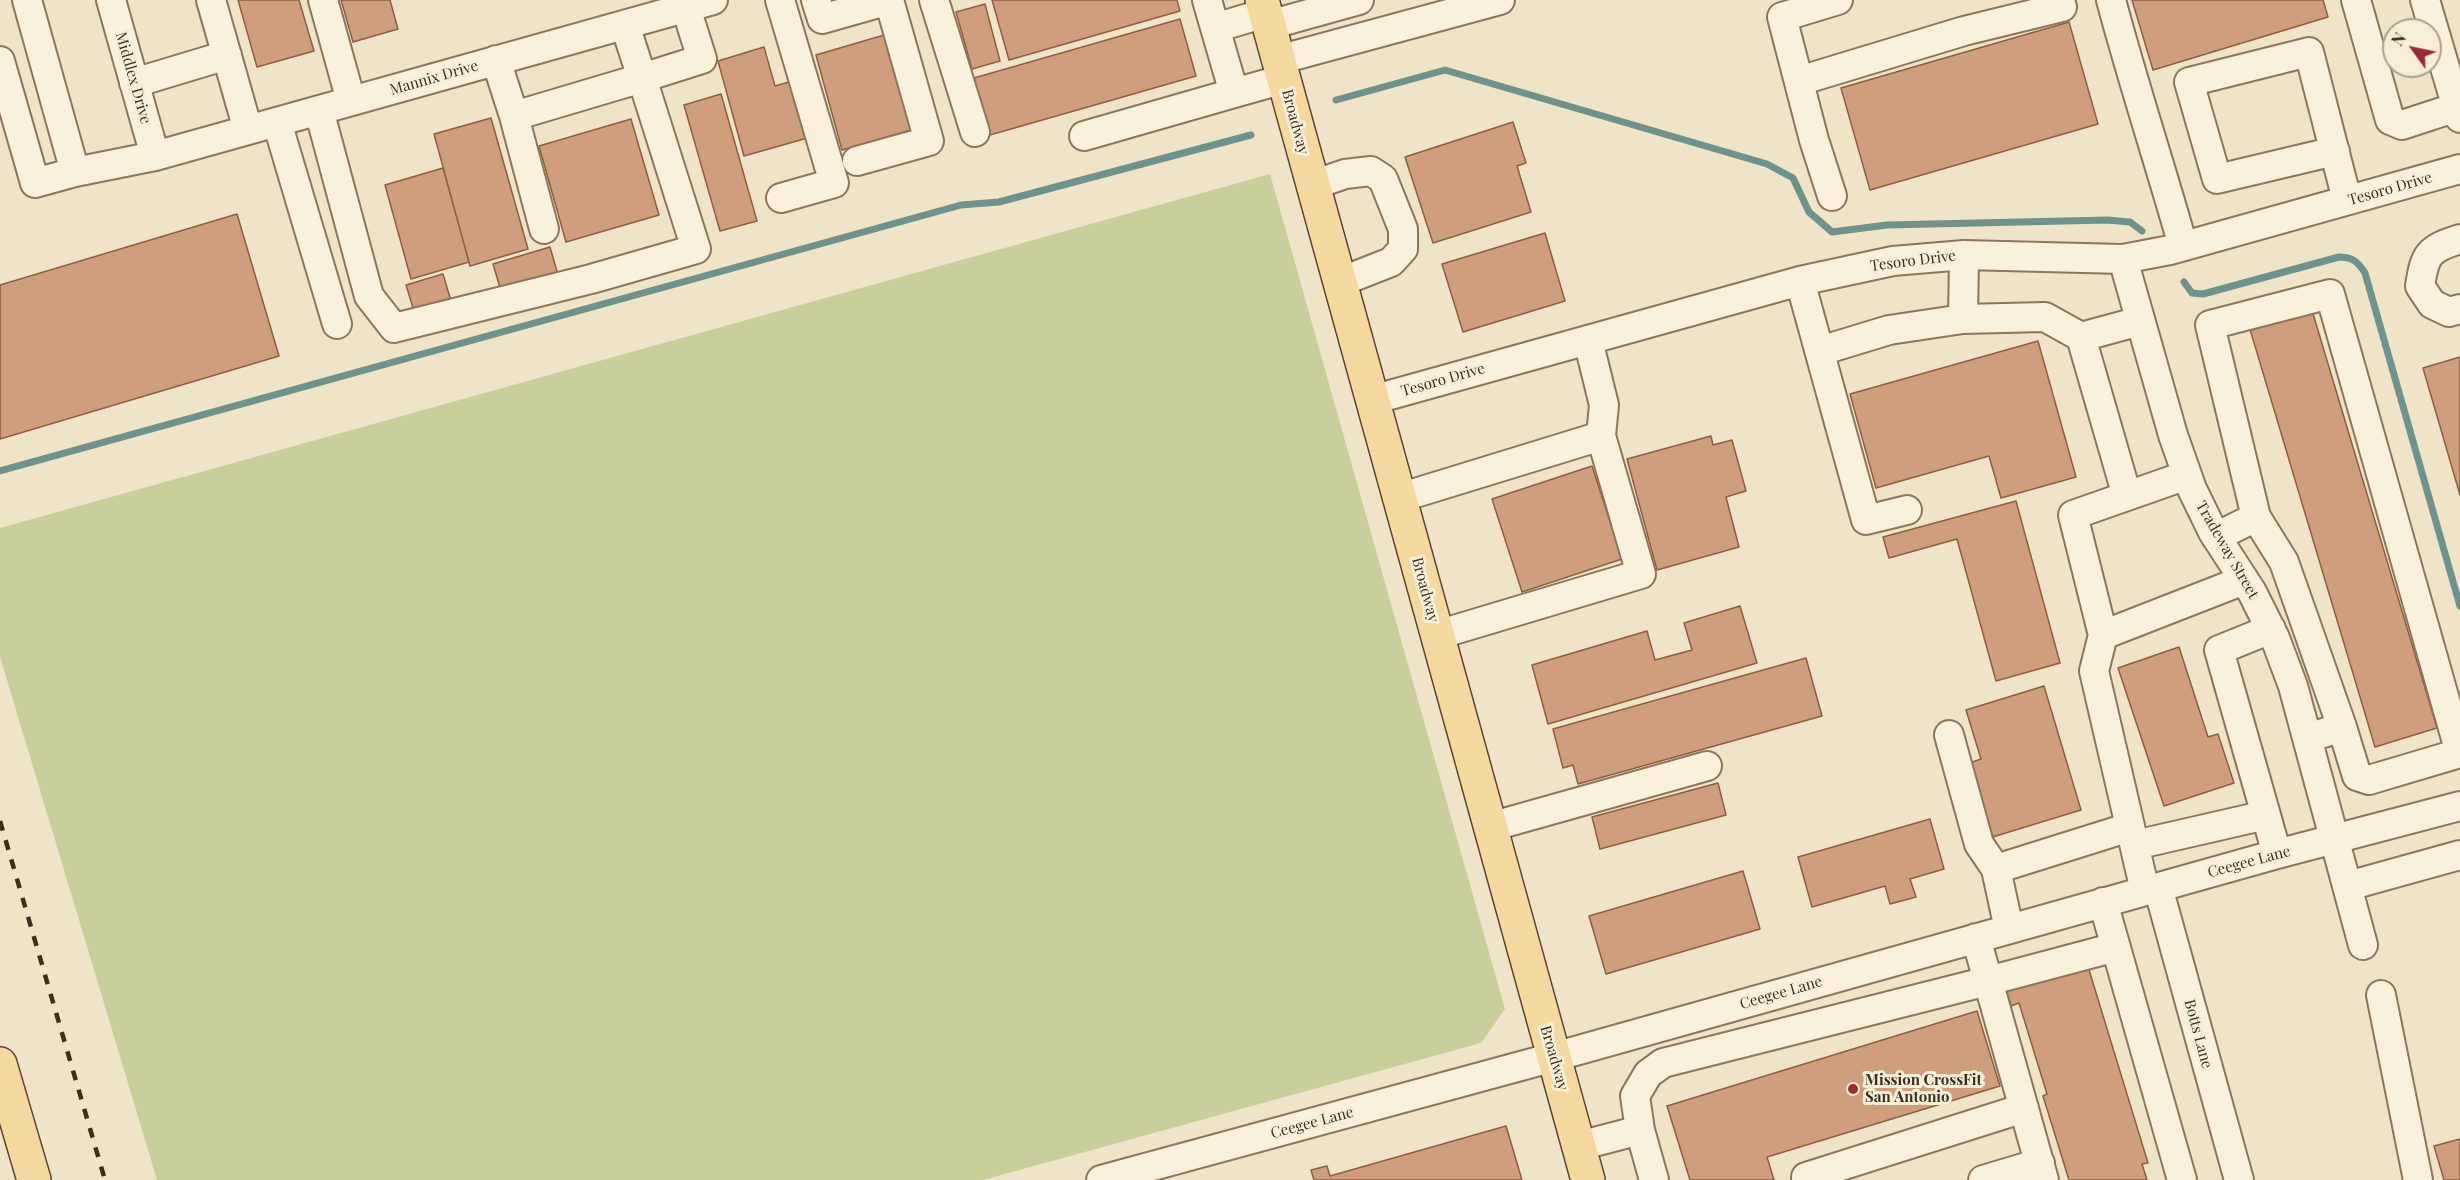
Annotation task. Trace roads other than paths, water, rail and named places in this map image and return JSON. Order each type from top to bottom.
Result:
[{"type":"main road","name":"Broadway","points":[[1265,13],[1588,1180]]},
{"type":"main road","points":[[0,1064],[34,1180]]},
{"type":"street","points":[[27,0],[75,172]]},
{"type":"street","name":"Middlex Drive","points":[[111,0],[155,156]]},
{"type":"street","points":[[211,0],[248,130]]},
{"type":"street","points":[[323,0],[351,101]]},
{"type":"street","name":"Mannix Drive","points":[[1,65],[35,183],[75,172],[155,156],[713,0]]},
{"type":"street","points":[[780,0],[834,183],[780,198]]},
{"type":"street","points":[[816,0],[822,19],[889,0],[929,141],[857,161]]},
{"type":"street","points":[[934,0],[975,132]]},
{"type":"street","points":[[1207,0],[1234,93]]},
{"type":"street","points":[[1215,28],[1265,13],[1359,0]]},
{"type":"street","points":[[1084,136],[1234,93],[1281,70],[1442,8],[1500,0]]},
{"type":"street","points":[[1832,196],[1814,140],[1782,17],[1838,0]]},
{"type":"street","points":[[1799,81],[1964,31],[2062,7],[2060,0]]},
{"type":"street","points":[[2111,0],[2183,246]]},
{"type":"street","points":[[2356,0],[2390,120],[2402,124],[2458,106],[2425,0]]},
{"type":"street","points":[[514,116],[702,59],[686,8]]},
{"type":"street","points":[[319,110],[369,296],[394,328],[591,279],[696,249],[625,25]]},
{"type":"street","points":[[2335,151],[2217,179],[2190,82],[2309,52],[2335,151],[2347,200]]},
{"type":"street","points":[[134,83],[227,55]]},
{"type":"street","points":[[1,65],[43,57]]},
{"type":"street","points":[[496,60],[514,116],[544,229]]},
{"type":"street","points":[[277,122],[337,324]]},
{"type":"street","name":"Tesoro Drive","points":[[1372,400],[1800,281],[1893,261],[1964,255],[2123,259],[2183,246],[2460,169]]},
{"type":"street","points":[[1313,185],[1345,174],[1371,171],[1383,179],[1403,229],[1403,249],[1391,262],[1340,282]]},
{"type":"street","points":[[2460,239],[2438,246],[2424,261],[2420,286],[2432,304],[2449,312],[2460,309]]},
{"type":"street","points":[[1964,255],[1964,319]]},
{"type":"street","name":"Tradeway Street","points":[[2123,259],[2187,475],[2216,537],[2271,628],[2293,686],[2336,838],[2363,945]]},
{"type":"street","points":[[1800,281],[1866,520],[1907,510]]},
{"type":"street","points":[[2331,294],[2460,753],[2369,780],[2357,776],[2342,727],[2284,562],[2256,517],[2210,325],[2331,294]]},
{"type":"street","points":[[1820,351],[1889,330],[1964,319],[2045,316],[2081,337],[2127,496]]},
{"type":"street","points":[[2081,337],[2140,321]]},
{"type":"street","points":[[1437,635],[1641,574],[1601,435],[1604,405],[1588,340]]},
{"type":"street","points":[[1400,498],[1601,435]]},
{"type":"street","points":[[2187,475],[2073,515],[2103,635],[2244,580]]},
{"type":"street","points":[[2216,537],[2256,517]]},
{"type":"street","points":[[2271,628],[2219,650],[2277,854]]},
{"type":"street","name":"Botts Lane","points":[[2103,635],[2094,670],[2132,836],[2151,889],[2239,1180]]},
{"type":"street","points":[[2308,738],[2342,727]]},
{"type":"street","points":[[1949,735],[1979,844],[1996,869],[2009,929]]},
{"type":"street","points":[[1490,827],[1707,766]]},
{"type":"street","name":"Ceegee Lane","points":[[1101,1180],[1554,1057],[2277,854],[2460,806]]},
{"type":"street","points":[[1996,869],[2132,836],[2266,815]]},
{"type":"street","points":[[2348,886],[2460,855]]},
{"type":"street","points":[[2103,902],[2182,1180]]},
{"type":"street","points":[[1976,938],[2042,1172],[1983,1180]]},
{"type":"street","points":[[1654,1180],[1640,1130],[1635,1096],[1648,1074],[1663,1063],[2116,947]]},
{"type":"street","points":[[1931,951],[1944,992]]},
{"type":"street","points":[[2381,995],[2418,1180]]},
{"type":"street","points":[[1713,1012],[1722,1048]]},
{"type":"street","points":[[1807,1180],[1806,1177],[2024,1108]]},
{"type":"street","points":[[1579,1146],[1640,1130]]},
{"type":"waterway","points":[[1336,100],[1445,70],[1767,164],[1793,178],[1809,212],[1832,232],[1887,225],[2108,220],[2130,222],[2142,231]]},
{"type":"waterway","points":[[0,471],[961,205],[999,202],[1251,135]]},
{"type":"waterway","points":[[2184,282],[2192,293],[2203,294],[2339,257],[2352,259],[2360,266],[2365,273],[2460,606]]},
{"type":"railway","points":[[0,821],[105,1180]]},
{"type":"place","name":"Mission CrossFit San Antonio","points":[[1853,1089]]}]
